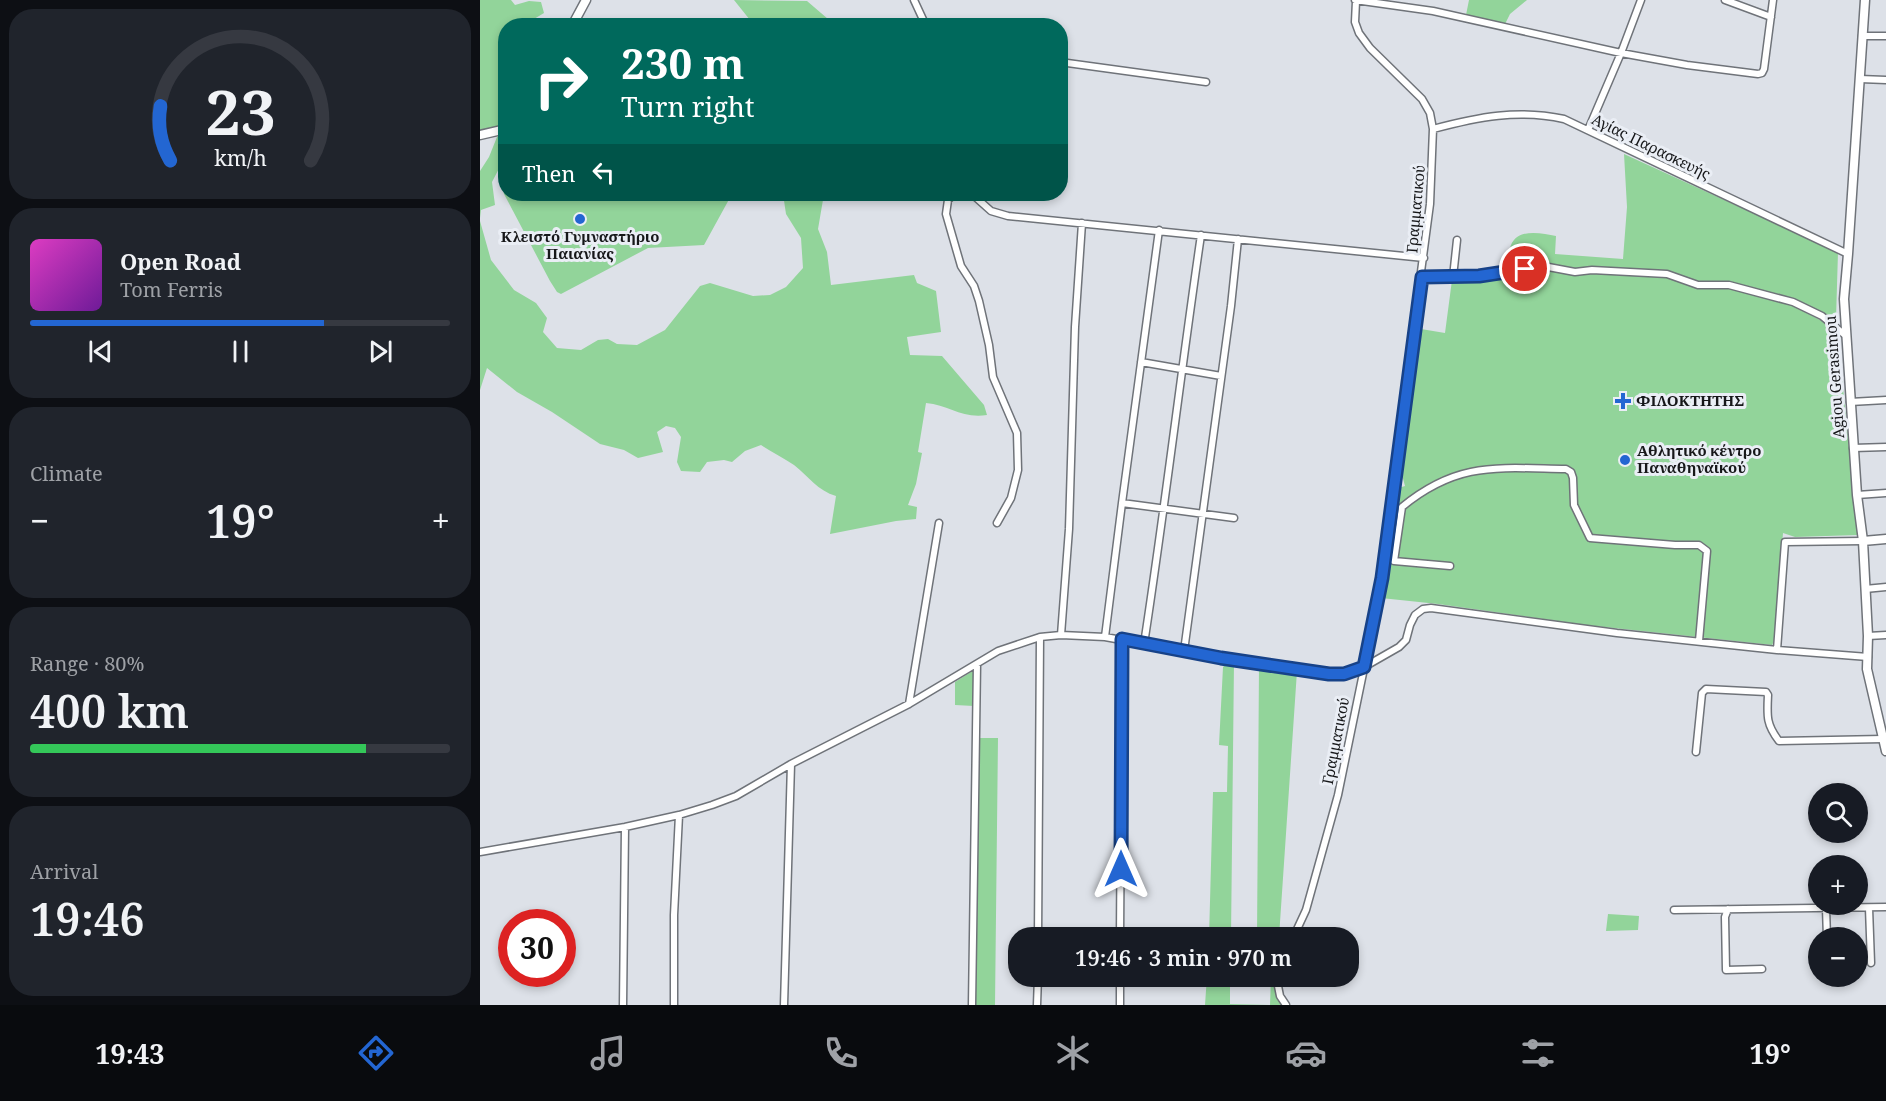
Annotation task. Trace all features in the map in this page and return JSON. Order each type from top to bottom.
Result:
[{"type":"street","points":[[576,18],[585,0]]},
{"type":"street","points":[[914,0],[922,18]]},
{"type":"street","points":[[1354,0],[1433,11],[1621,53],[1760,74],[1764,69],[1773,0]]},
{"type":"street","name":"Γραμματικού","points":[[1298,927],[1306,910],[1338,795],[1382,578],[1430,204],[1433,129],[1430,113],[1422,99],[1370,48],[1359,33],[1355,22],[1354,0]]},
{"type":"street","points":[[1588,130],[1641,0]]},
{"type":"street","points":[[1725,0],[1771,17]]},
{"type":"street","name":"Agiou Gerasimou","points":[[1865,0],[1844,299],[1845,335],[1857,495],[1863,541],[1868,636],[1867,669],[1886,751]]},
{"type":"street","points":[[1862,36],[1886,36]]},
{"type":"street","points":[[1068,63],[1206,82]]},
{"type":"street","points":[[1860,79],[1886,80]]},
{"type":"street","name":"Αγίας Παρασκευής","points":[[1433,129],[1482,117],[1522,114],[1546,115],[1564,119],[1848,254]]},
{"type":"street","points":[[480,135],[498,131]]},
{"type":"street","points":[[948,201],[946,214],[961,266],[974,286],[979,301],[989,345],[993,377],[1017,433],[1018,470],[1011,498],[997,523]]},
{"type":"street","points":[[980,201],[991,211],[1008,216],[1424,258]]},
{"type":"street","points":[[1061,635],[1069,529],[1075,327],[1083,223]]},
{"type":"street","points":[[1105,637],[1159,230]]},
{"type":"street","points":[[1144,644],[1165,508],[1181,369],[1201,235]]},
{"type":"street","points":[[1184,651],[1204,514],[1238,239]]},
{"type":"street","points":[[1453,277],[1457,240]]},
{"type":"street","points":[[1422,277],[1479,276],[1543,266],[1575,272],[1592,270],[1667,274],[1698,285],[1729,285],[1793,302],[1822,316],[1845,335]]},
{"type":"street","points":[[1141,362],[1221,376]]},
{"type":"street","points":[[1850,402],[1886,400]]},
{"type":"street","points":[[1853,448],[1886,447]]},
{"type":"street","points":[[1450,566],[1394,561],[1402,507],[1421,492],[1469,471],[1488,468],[1566,469],[1571,472],[1573,478],[1574,505],[1590,538],[1700,545],[1707,551],[1699,641]]},
{"type":"street","points":[[1857,495],[1886,494]]},
{"type":"street","points":[[1122,503],[1234,518]]},
{"type":"street","points":[[909,704],[939,523]]},
{"type":"street","points":[[1777,650],[1785,542],[1886,539]]},
{"type":"street","points":[[1865,589],[1886,588]]},
{"type":"street","points":[[480,852],[626,827],[679,815],[735,796],[791,764],[909,704],[998,651],[1040,637],[1061,635],[1122,639],[1184,651],[1344,674],[1364,667],[1403,644],[1413,617],[1420,611],[1431,608],[1617,633],[1868,657]]},
{"type":"street","points":[[1868,636],[1886,635]]},
{"type":"street","points":[[1038,927],[1040,637]]},
{"type":"street","points":[[1120,927],[1122,639]]},
{"type":"street","points":[[972,1005],[978,664]]},
{"type":"street","points":[[1696,752],[1702,693],[1706,689],[1766,692],[1770,729],[1779,741],[1883,739]]},
{"type":"street","points":[[784,1005],[791,764]]},
{"type":"street","points":[[674,1005],[679,815]]},
{"type":"street","points":[[622,1005],[626,827]]},
{"type":"street","points":[[1871,963],[1869,908],[1886,907]]},
{"type":"street","points":[[1674,910],[1808,908]]},
{"type":"street","points":[[1728,909],[1725,917],[1726,970],[1762,969]]},
{"type":"street","points":[[1037,1005],[1038,987]]},
{"type":"street","points":[[1120,987],[1120,1005]]},
{"type":"street","points":[[1279,987],[1286,1005]]},
{"type":"green space","points":[[480,0],[511,0],[515,5],[529,1],[541,2],[544,13],[536,18],[498,18],[498,126],[480,130]]},
{"type":"green space","points":[[734,0],[807,1],[827,18],[748,18]]},
{"type":"green space","points":[[1469,0],[1527,0],[1510,14],[1505,24],[1466,15]]},
{"type":"green space","points":[[497,137],[498,170],[492,182],[495,205],[481,210],[480,218],[480,171]]},
{"type":"green space","points":[[1624,154],[1838,252],[1836,319],[1833,322],[1792,298],[1726,284],[1698,282],[1665,272],[1574,269],[1540,263],[1519,266],[1510,254],[1511,245],[1519,236],[1530,233],[1556,236],[1555,254],[1623,259],[1627,207]]},
{"type":"green space","name":"Κλειστό Γυμναστήριο Παιανίας","points":[[508,201],[728,201],[704,245],[648,248],[561,294],[550,281]]},
{"type":"green space","points":[[784,201],[823,201],[818,229],[827,252],[831,285],[914,275],[917,283],[936,291],[941,332],[907,337],[910,355],[942,356],[984,405],[987,415],[970,415],[926,403],[918,452],[922,453],[916,484],[908,505],[917,507],[916,519],[830,534],[836,496],[824,491],[794,465],[761,445],[745,451],[732,462],[724,460],[707,462],[700,472],[681,471],[677,462],[681,437],[675,428],[666,426],[657,432],[663,452],[638,458],[624,450],[600,444],[517,392],[487,368],[480,390],[480,221],[491,260],[514,290],[536,303],[547,318],[543,332],[557,348],[581,350],[598,340],[608,339],[617,344],[637,345],[665,330],[700,286],[710,283],[753,296],[770,295],[786,287],[803,268],[801,238],[786,214]]},
{"type":"green space","name":"Αθλητικό κέντρο Παναθηναϊκού","points":[[1538,268],[1626,276],[1659,276],[1672,278],[1699,288],[1729,288],[1791,305],[1824,322],[1838,339],[1858,535],[1795,537],[1783,533],[1775,639],[1772,645],[1586,625],[1381,598],[1395,489],[1405,486],[1401,471],[1401,448],[1415,341],[1420,338],[1421,329],[1445,333],[1452,280],[1477,279]]},
{"type":"green space","points":[[1228,662],[1234,662],[1231,927],[1209,927],[1213,792],[1227,792],[1228,746],[1219,745],[1223,667]]},
{"type":"green space","points":[[1259,666],[1297,671],[1280,927],[1257,927]]},
{"type":"green space","points":[[974,672],[974,706],[955,705],[955,682]]},
{"type":"green space","points":[[979,738],[998,738],[995,1005],[975,1005]]},
{"type":"green space","points":[[1608,914],[1639,916],[1638,930],[1606,931]]},
{"type":"green space","points":[[1206,987],[1230,987],[1230,1004],[1270,1005],[1205,1005]]},
{"type":"green space","points":[[1271,987],[1276,987],[1281,1005],[1270,1005]]},
{"type":"place","name":"Κλειστό Γυμναστήριο Παιανίας","points":[[580,219]]},
{"type":"place","name":"ΦΙΛΟΚΤΗΤΗΣ","points":[[1623,401]]},
{"type":"place","name":"Αθλητικό κέντρο Παναθηναϊκού","points":[[1625,460]]},
{"type":"route","points":[[1121,869],[1122,639],[1221,658],[1329,674],[1344,674],[1364,667],[1382,578],[1422,277],[1479,276],[1525,269]]}]
